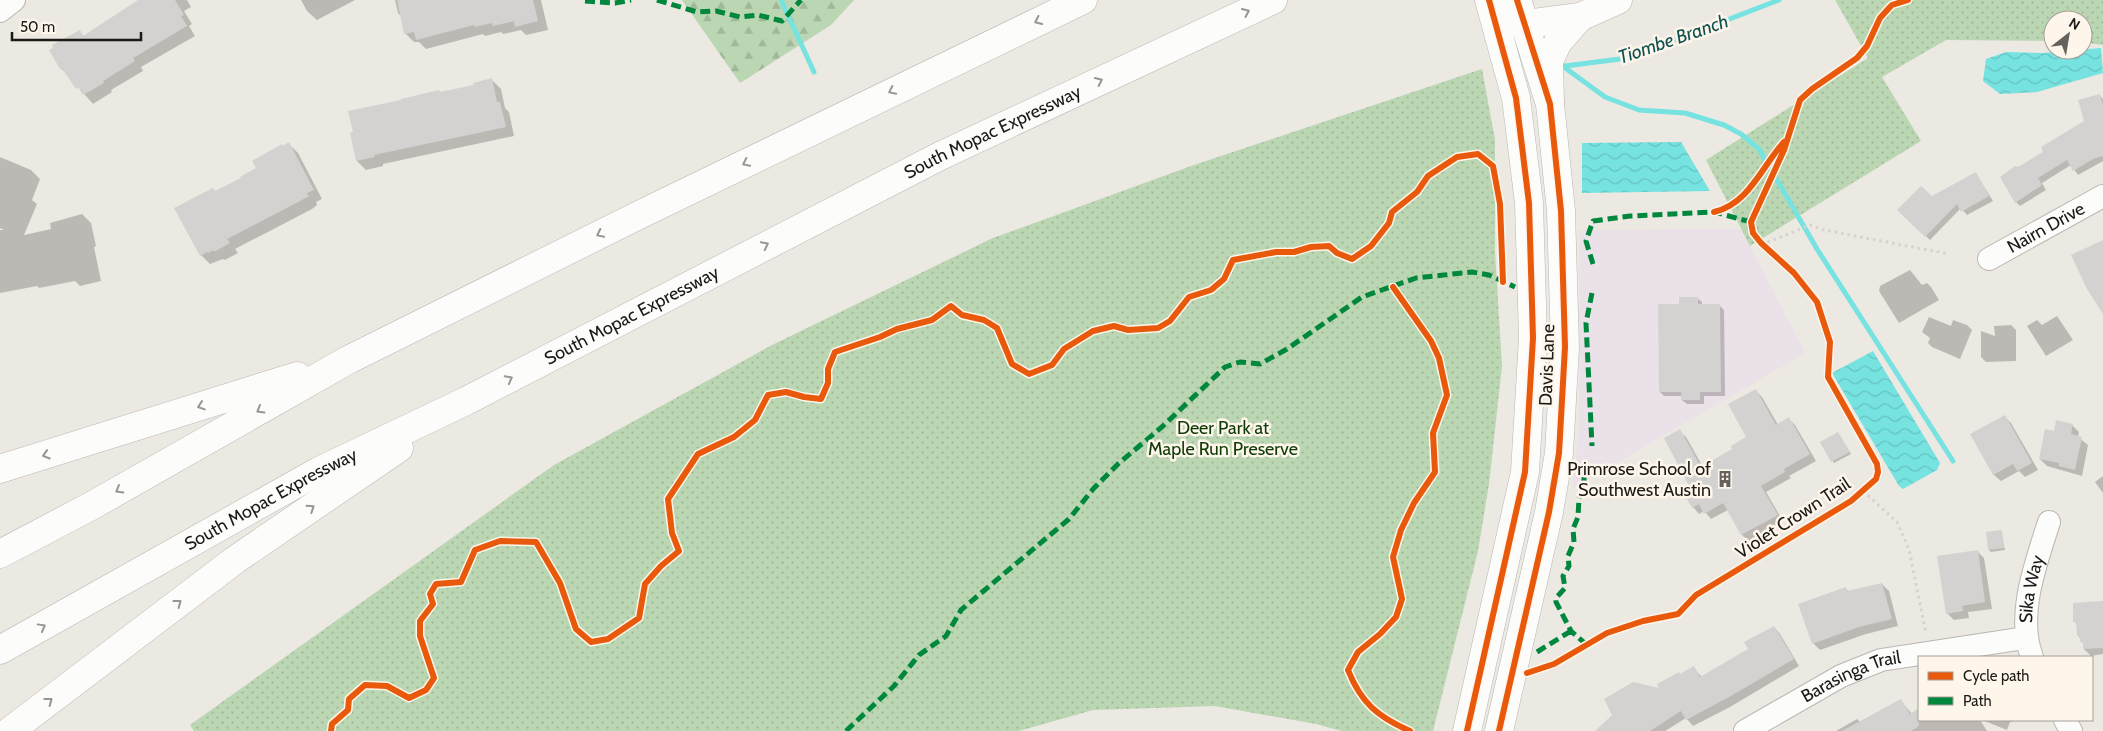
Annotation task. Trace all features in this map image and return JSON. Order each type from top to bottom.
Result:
[{"type":"main road","points":[[0,554],[92,506],[348,360],[745,163],[1083,0]]},
{"type":"main road","name":"South Mopac Expressway","points":[[0,650],[319,471],[466,401],[940,156],[1273,0]]},
{"type":"main road","points":[[1550,104],[1549,61],[1558,42],[1580,17],[1618,0]]},
{"type":"main road","points":[[1490,4],[1517,23],[1521,12],[1580,17]]},
{"type":"main road","name":"Davis Lane","points":[[1466,731],[1525,472],[1533,338],[1529,203],[1516,98],[1490,4]]},
{"type":"main road","name":"Davis Lane","points":[[1499,731],[1550,512],[1559,453],[1564,347],[1562,228],[1550,104],[1521,12]]},
{"type":"main road","points":[[0,469],[348,360]]},
{"type":"main road","points":[[10,731],[235,560],[466,401]]},
{"type":"main road","points":[[1527,449],[1559,453]]},
{"type":"street","points":[[0,11],[14,0]]},
{"type":"street","name":"Nairn Drive","points":[[1989,259],[2103,196]]},
{"type":"street","name":"Sika Way","points":[[2028,648],[2029,592],[2032,572],[2049,522]]},
{"type":"street","name":"Barasinga Trail","points":[[1745,731],[1854,670],[1881,660],[1930,652],[2028,648]]},
{"type":"path","points":[[1759,241],[1771,242],[1810,225],[1824,230],[1949,254]]},
{"type":"path","points":[[1759,241],[1767,250]]},
{"type":"path","points":[[1864,491],[1897,522],[1909,549],[1930,652]]},
{"type":"shaded area","points":[[1741,229],[1805,353],[1573,488],[1579,429],[1579,230]]},
{"type":"green space","points":[[682,0],[854,0],[831,25],[740,83]]},
{"type":"green space","points":[[1835,0],[2103,0],[2103,45],[2093,44],[2093,10],[2043,10],[2043,41],[1946,40],[1882,77],[1921,141],[1750,246],[1706,160],[1868,58]]},
{"type":"green space","name":"Deer Park at Maple Run Preserve","points":[[1482,69],[1495,140],[1495,252],[1502,366],[1489,484],[1478,551],[1433,731],[1342,731],[1316,724],[1215,706],[1093,710],[1019,731],[194,731],[190,725],[554,465],[772,345],[993,238],[1194,165]]},
{"type":"water","points":[[2101,48],[2103,73],[2037,92],[2000,94],[1983,81],[1986,59],[2006,52],[2043,53],[2043,60],[2093,60],[2093,49]]},
{"type":"water","points":[[1681,142],[1710,191],[1582,193],[1582,143]]},
{"type":"water","points":[[1873,351],[1940,463],[1937,470],[1903,489],[1899,486],[1832,373]]},
{"type":"building","points":[[138,0],[175,0],[184,15],[181,16],[187,26],[133,58],[135,61],[83,95],[78,87],[76,89],[62,68],[60,69],[49,50],[53,48],[52,45],[80,30],[83,36]]},
{"type":"building","points":[[397,0],[533,0],[538,21],[515,27],[514,21],[493,26],[492,23],[475,27],[474,25],[416,40],[414,32],[404,34]]},
{"type":"building","points":[[492,78],[497,102],[500,102],[506,127],[374,155],[375,157],[356,161],[350,133],[353,132],[348,111],[439,90],[440,92],[474,85],[473,83]]},
{"type":"building","points":[[2100,94],[2103,105],[2103,156],[2093,159],[2073,171],[2067,160],[2038,178],[2042,185],[2015,203],[2000,177],[2015,166],[2018,167],[2043,152],[2041,147],[2084,121],[2078,100]]},
{"type":"building","points":[[289,142],[314,190],[307,193],[309,196],[302,200],[227,239],[230,243],[214,252],[214,250],[200,256],[174,208],[213,188],[215,191],[241,178],[256,168],[252,161]]},
{"type":"building","points":[[1976,172],[1989,196],[1961,212],[1957,204],[1925,237],[1897,210],[1921,186],[1932,196]]},
{"type":"building","points":[[2103,240],[2103,314],[2087,289],[2071,255]]},
{"type":"building","points":[[1679,297],[1698,297],[1698,304],[1720,304],[1721,392],[1700,392],[1700,400],[1681,400],[1681,392],[1659,392],[1658,304],[1679,304]]},
{"type":"building","name":"Primrose School of Southwest Austin","points":[[1756,389],[1776,425],[1789,417],[1810,454],[1784,469],[1785,472],[1761,486],[1778,515],[1741,535],[1723,503],[1704,514],[1699,504],[1692,508],[1682,490],[1689,486],[1664,438],[1680,429],[1701,467],[1732,449],[1731,446],[1746,437],[1728,404]]},
{"type":"building","points":[[2005,415],[2032,463],[2017,471],[2013,464],[1993,475],[1970,434]]},
{"type":"building","points":[[2056,420],[2073,424],[2071,434],[2082,437],[2075,470],[2059,466],[2059,463],[2039,459],[2045,429],[2054,431]]},
{"type":"building","points":[[1838,432],[1850,452],[1831,462],[1820,442]]},
{"type":"building","points":[[2002,530],[2004,548],[1988,550],[1986,532]]},
{"type":"building","points":[[1978,550],[1985,602],[1962,606],[1963,611],[1946,614],[1937,556]]},
{"type":"building","points":[[1882,583],[1892,619],[1859,627],[1812,644],[1798,604],[1846,587],[1847,591]]},
{"type":"building","points":[[2103,601],[2103,648],[2083,649],[2083,642],[2080,642],[2080,636],[2077,636],[2076,622],[2073,622],[2073,603]]},
{"type":"building","points":[[1774,626],[1794,659],[1686,720],[1681,711],[1650,731],[1595,731],[1612,715],[1604,699],[1633,682],[1659,688],[1657,684],[1694,666],[1700,677],[1748,649],[1744,642]]},
{"type":"building","points":[[1901,699],[1910,714],[1918,709],[1919,726],[1911,731],[1842,731]]},
{"type":"waterway","name":"Tiombe Branch","points":[[781,0],[814,72]]},
{"type":"waterway","name":"Tiombe Branch","points":[[1565,66],[1628,58],[1779,0]]},
{"type":"waterway","points":[[1564,67],[1605,97],[1639,110],[1685,113],[1724,125],[1741,134],[1759,149],[1817,249],[1953,461]]},
{"type":"marked path","points":[[585,1],[615,3],[631,0]]},
{"type":"marked path","points":[[657,0],[697,12],[716,11],[740,17],[758,15],[782,21],[801,0]]},
{"type":"marked path","points":[[1593,264],[1586,241],[1593,221],[1630,216],[1714,212],[1751,222]]},
{"type":"marked path","points":[[846,731],[894,686],[919,655],[946,636],[961,610],[1069,519],[1094,488],[1118,464],[1163,426],[1225,367],[1240,362],[1260,364],[1287,349],[1362,297],[1416,278],[1472,272],[1489,275],[1515,287]]},
{"type":"marked path","points":[[1592,293],[1586,323],[1592,446]]},
{"type":"marked path","points":[[1584,474],[1584,486],[1579,498],[1578,517],[1573,529],[1574,542],[1568,556],[1569,566],[1563,576],[1565,588],[1556,598],[1556,602],[1571,631],[1588,646]]},
{"type":"marked path","points":[[1537,652],[1571,631]]},
{"type":"cycle path","points":[[1467,731],[1525,472],[1533,338],[1529,203],[1516,98],[1489,0]]},
{"type":"cycle path","points":[[1499,731],[1549,512],[1559,453],[1565,347],[1561,211],[1550,104],[1517,0]]},
{"type":"cycle path","name":"Violet Crown Trail","points":[[1527,673],[1554,664],[1607,633],[1643,621],[1678,614],[1696,595],[1851,501],[1876,479],[1878,472],[1877,464],[1828,377],[1830,342],[1817,302],[1794,273],[1761,243],[1753,233],[1751,222],[1784,150],[1800,100],[1812,89],[1857,58],[1867,46],[1880,18],[1892,5],[1908,0]]},
{"type":"cycle path","points":[[1714,212],[1726,208],[1746,193],[1784,142]]},
{"type":"cycle path","points":[[331,731],[332,724],[348,710],[349,699],[365,685],[387,686],[409,698],[426,690],[434,678],[420,636],[420,621],[433,604],[430,594],[436,584],[461,582],[475,550],[500,541],[536,542],[560,583],[576,629],[591,642],[608,639],[639,618],[645,584],[661,566],[679,551],[672,533],[668,499],[698,454],[734,437],[755,420],[768,395],[786,392],[821,399],[828,383],[828,369],[835,352],[880,337],[897,329],[932,320],[951,306],[962,315],[984,320],[997,328],[1012,364],[1029,374],[1052,365],[1064,349],[1093,331],[1114,326],[1128,330],[1158,328],[1170,321],[1189,297],[1211,290],[1224,279],[1233,260],[1276,252],[1294,252],[1311,247],[1329,246],[1337,253],[1352,259],[1371,246],[1389,223],[1392,212],[1417,192],[1428,176],[1457,157],[1478,154],[1493,166],[1500,204],[1503,282]]},
{"type":"cycle path","points":[[1393,287],[1431,341],[1439,358],[1447,395],[1433,433],[1435,472],[1414,503],[1401,530],[1393,557],[1402,599],[1396,617],[1380,634],[1358,652],[1348,670],[1353,682],[1372,708],[1410,731]]},
{"type":"place","name":"Primrose School of Southwest Austin","points":[[1725,479]]}]
